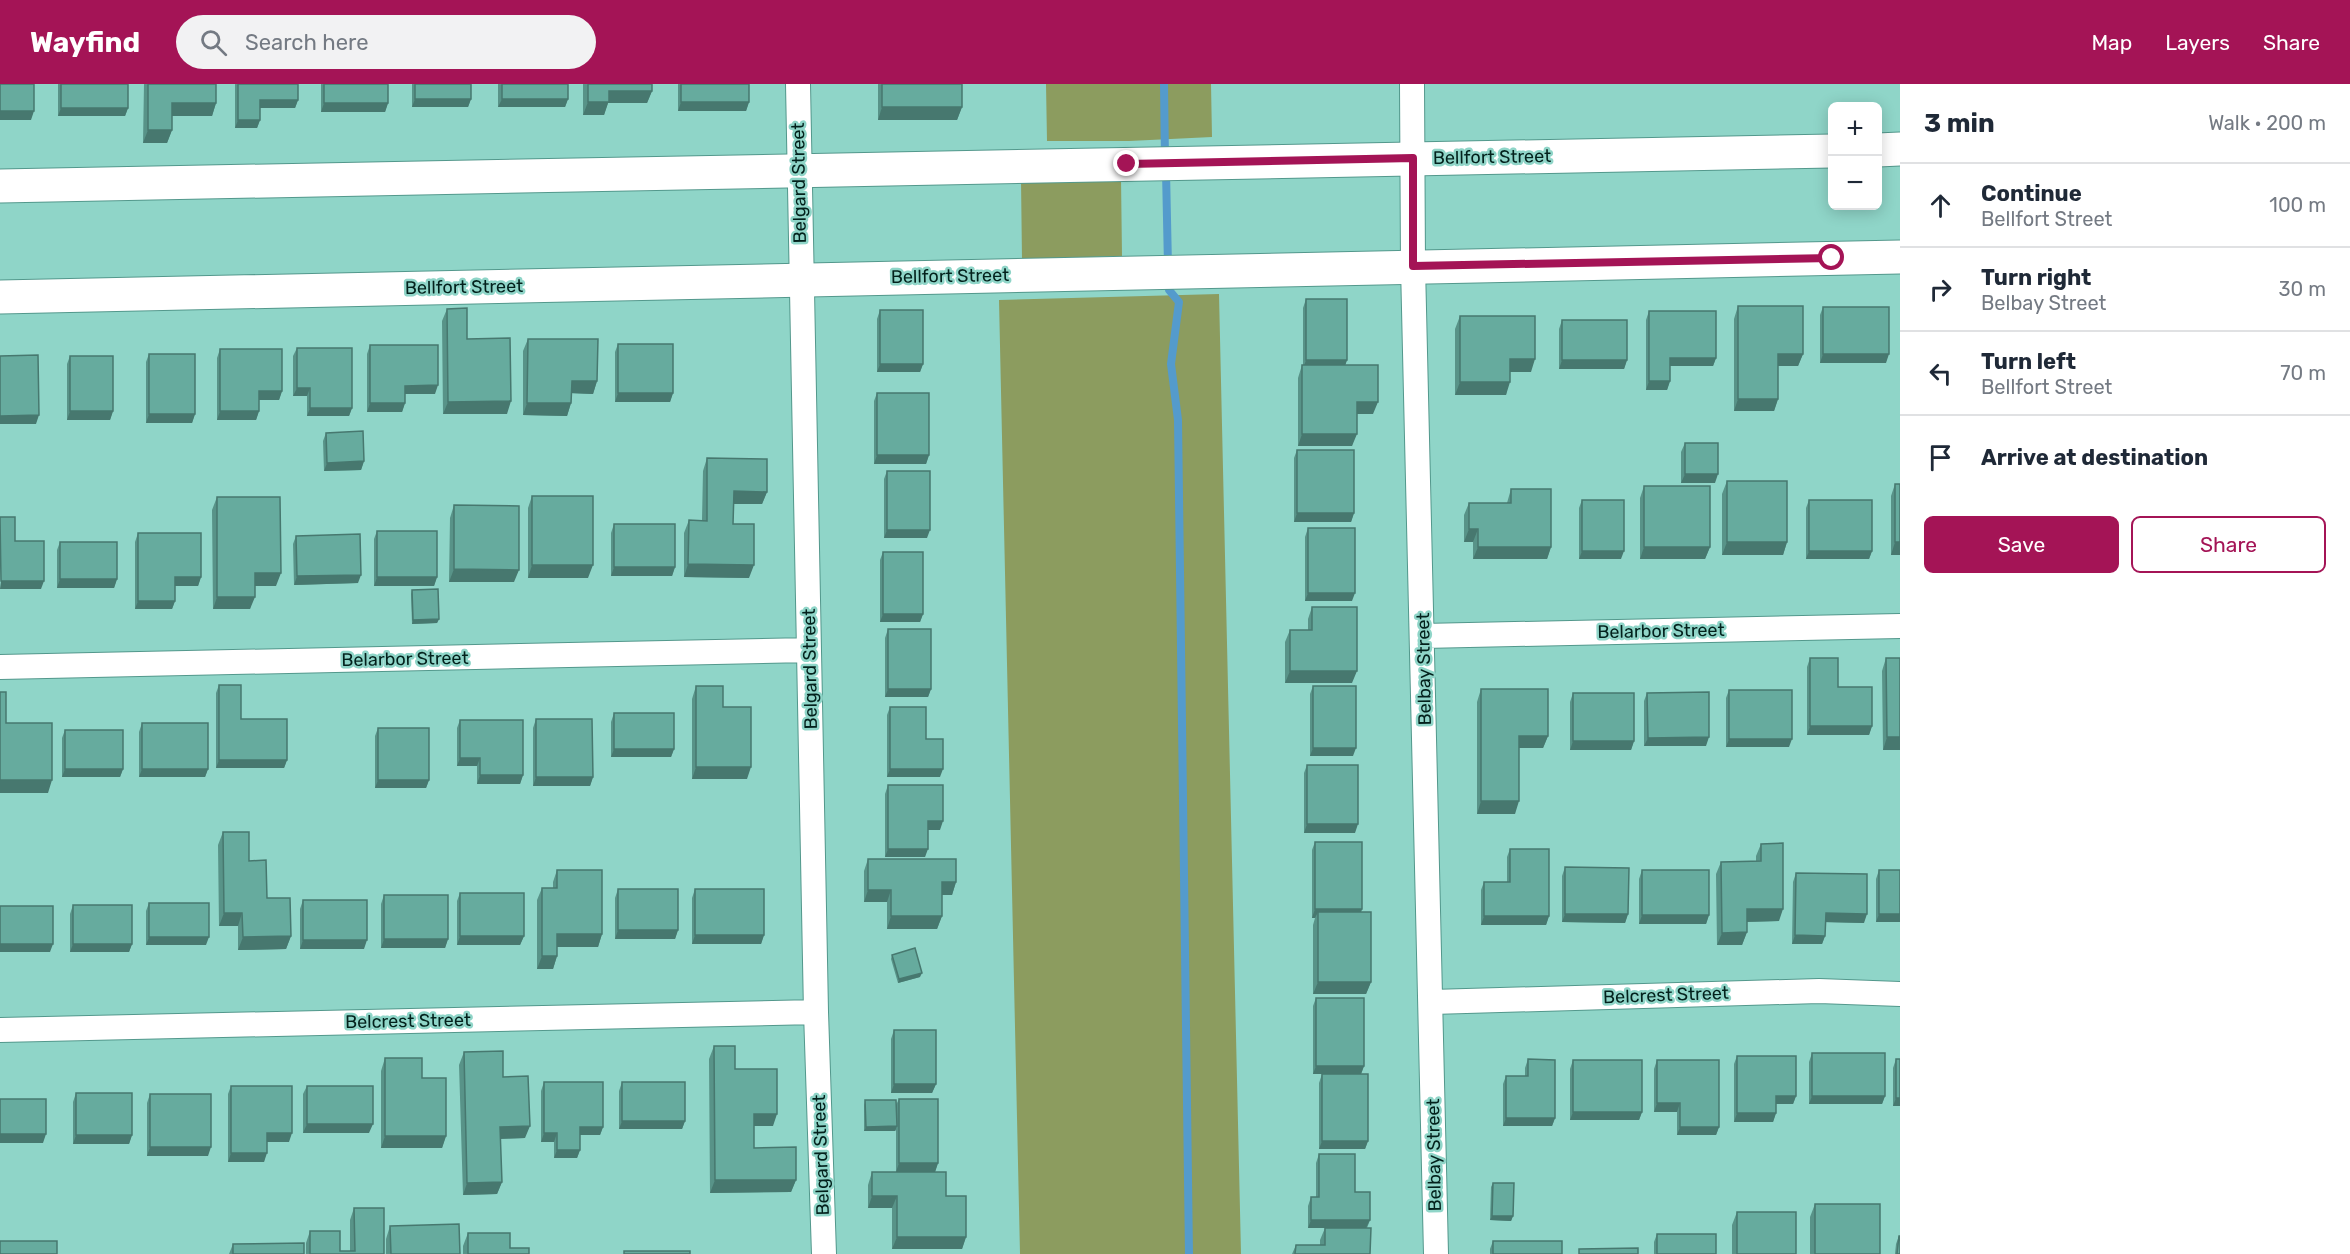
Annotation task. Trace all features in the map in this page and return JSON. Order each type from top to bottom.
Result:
[{"type":"main road","points":[[1882,150],[1900,149]]},
{"type":"main road","name":"Bellfort Street","points":[[0,186],[1828,151]]},
{"type":"main road","name":"Bellfort Street","points":[[0,297],[1900,257]]},
{"type":"street","name":"Belgard Street","points":[[798,84],[816,1012],[824,1254]]},
{"type":"street","name":"Belbay Street","points":[[1412,84],[1413,266],[1432,1002],[1436,1254]]},
{"type":"street","name":"Belarbor Street","points":[[1423,636],[1900,626]]},
{"type":"street","name":"Belarbor Street","points":[[0,667],[809,650]]},
{"type":"street","name":"Belcrest Street","points":[[1432,1002],[1819,991],[1900,994]]},
{"type":"street","name":"Belcrest Street","points":[[0,1030],[816,1012]]},
{"type":"green space","points":[[1046,84],[1211,84],[1212,137],[1129,141],[1047,141]]},
{"type":"green space","points":[[1121,178],[1122,256],[1022,259],[1021,180]]},
{"type":"green space","points":[[1219,294],[1241,1254],[1020,1254],[999,300]]},
{"type":"building","points":[[0,84],[34,84],[34,111],[0,111]]},
{"type":"building","points":[[61,84],[128,84],[128,108],[61,108]]},
{"type":"building","points":[[148,84],[216,84],[216,103],[172,103],[172,130],[148,130]]},
{"type":"building","points":[[238,84],[298,84],[298,100],[260,100],[260,120],[238,120]]},
{"type":"building","points":[[324,84],[388,84],[388,103],[324,103]]},
{"type":"building","points":[[415,84],[471,84],[471,99],[415,99]]},
{"type":"building","points":[[502,84],[568,84],[568,99],[502,99]]},
{"type":"building","points":[[588,84],[652,84],[652,91],[609,91],[609,102],[588,102]]},
{"type":"building","points":[[681,84],[749,84],[749,102],[681,102]]},
{"type":"building","points":[[882,84],[962,84],[962,107],[882,107]]},
{"type":"building","points":[[1306,299],[1347,299],[1347,360],[1306,360]]},
{"type":"building","points":[[1738,306],[1803,306],[1803,354],[1778,354],[1778,399],[1738,399]]},
{"type":"building","points":[[1823,307],[1889,307],[1889,354],[1823,354]]},
{"type":"building","points":[[467,308],[467,339],[510,338],[511,401],[448,402],[447,309]]},
{"type":"building","points":[[880,310],[923,310],[923,364],[880,364]]},
{"type":"building","points":[[1649,311],[1716,311],[1716,358],[1670,358],[1670,381],[1649,381]]},
{"type":"building","points":[[1460,316],[1535,316],[1535,359],[1510,359],[1510,382],[1460,382]]},
{"type":"building","points":[[1562,320],[1627,320],[1627,360],[1562,360]]},
{"type":"building","points":[[528,339],[598,339],[597,381],[572,381],[571,403],[527,403]]},
{"type":"building","points":[[618,344],[673,344],[673,393],[618,393]]},
{"type":"building","points":[[370,345],[438,345],[438,385],[405,386],[405,403],[370,403]]},
{"type":"building","points":[[297,348],[352,348],[352,408],[310,408],[310,388],[297,388]]},
{"type":"building","points":[[220,349],[282,349],[282,391],[259,391],[259,411],[220,411]]},
{"type":"building","points":[[149,354],[195,354],[195,414],[149,414]]},
{"type":"building","points":[[38,355],[39,415],[0,416],[0,356]]},
{"type":"building","points":[[70,356],[113,356],[113,411],[70,411]]},
{"type":"building","points":[[1302,365],[1378,365],[1378,402],[1357,402],[1357,434],[1302,434]]},
{"type":"building","points":[[877,393],[929,393],[929,455],[877,455]]},
{"type":"building","points":[[363,431],[364,461],[327,463],[326,433]]},
{"type":"building","points":[[1685,443],[1718,443],[1718,474],[1685,474]]},
{"type":"building","points":[[1297,450],[1354,450],[1354,513],[1297,513]]},
{"type":"building","points":[[707,458],[767,459],[767,492],[734,491],[733,524],[754,524],[754,565],[688,564],[689,520],[707,521]]},
{"type":"building","points":[[887,471],[930,471],[930,530],[887,530]]},
{"type":"building","points":[[1727,481],[1787,481],[1787,542],[1727,542]]},
{"type":"building","points":[[1895,484],[1900,484],[1900,542],[1895,542]]},
{"type":"building","points":[[1644,486],[1710,486],[1710,547],[1644,547]]},
{"type":"building","points":[[1511,489],[1551,489],[1551,547],[1478,547],[1478,529],[1469,529],[1469,503],[1511,503]]},
{"type":"building","points":[[532,496],[593,496],[593,565],[532,565]]},
{"type":"building","points":[[217,497],[280,497],[281,573],[255,573],[255,597],[217,597]]},
{"type":"building","points":[[1582,500],[1624,500],[1624,551],[1582,551]]},
{"type":"building","points":[[1809,500],[1872,500],[1872,551],[1809,551]]},
{"type":"building","points":[[454,505],[519,506],[519,570],[454,569]]},
{"type":"building","points":[[0,517],[15,517],[15,541],[44,541],[44,581],[1,581]]},
{"type":"building","points":[[614,524],[675,524],[675,567],[614,567]]},
{"type":"building","points":[[1308,528],[1355,528],[1355,593],[1308,593]]},
{"type":"building","points":[[377,531],[437,531],[437,577],[377,577]]},
{"type":"building","points":[[138,533],[201,533],[201,577],[175,577],[175,601],[138,601]]},
{"type":"building","points":[[360,534],[361,575],[297,576],[296,536]]},
{"type":"building","points":[[60,542],[117,542],[117,579],[60,579]]},
{"type":"building","points":[[883,552],[923,552],[923,614],[883,614]]},
{"type":"building","points":[[438,589],[439,619],[413,620],[412,590]]},
{"type":"building","points":[[1312,607],[1357,607],[1357,671],[1290,671],[1290,630],[1312,630]]},
{"type":"building","points":[[888,629],[931,629],[931,689],[888,689]]},
{"type":"building","points":[[1810,658],[1838,658],[1838,687],[1872,687],[1872,726],[1810,726]]},
{"type":"building","points":[[1886,658],[1900,658],[1900,737],[1887,737]]},
{"type":"building","points":[[219,685],[241,685],[241,719],[287,719],[287,760],[219,760]]},
{"type":"building","points":[[696,686],[723,686],[723,707],[751,707],[751,767],[696,767]]},
{"type":"building","points":[[1313,686],[1356,686],[1356,748],[1313,748]]},
{"type":"building","points":[[1481,689],[1548,689],[1548,736],[1519,736],[1519,801],[1481,801]]},
{"type":"building","points":[[1729,690],[1792,690],[1792,739],[1729,739]]},
{"type":"building","points":[[0,692],[6,692],[6,723],[52,723],[52,780],[0,780]]},
{"type":"building","points":[[1709,692],[1709,737],[1648,738],[1647,693]]},
{"type":"building","points":[[1573,693],[1634,693],[1634,741],[1573,741]]},
{"type":"building","points":[[890,707],[926,707],[926,739],[943,739],[943,769],[890,769]]},
{"type":"building","points":[[614,713],[674,713],[674,749],[614,749]]},
{"type":"building","points":[[536,719],[592,719],[593,777],[536,777]]},
{"type":"building","points":[[460,720],[523,720],[523,775],[480,775],[480,758],[460,758]]},
{"type":"building","points":[[142,723],[208,723],[208,769],[142,769]]},
{"type":"building","points":[[378,728],[429,728],[429,780],[378,780]]},
{"type":"building","points":[[65,730],[123,730],[123,769],[65,769]]},
{"type":"building","points":[[1307,765],[1358,765],[1358,824],[1307,824]]},
{"type":"building","points":[[888,785],[943,785],[943,821],[928,821],[928,849],[888,849]]},
{"type":"building","points":[[223,832],[249,832],[249,861],[266,860],[267,898],[290,898],[291,936],[243,937],[242,913],[224,913]]},
{"type":"building","points":[[1315,842],[1362,842],[1362,909],[1315,909]]},
{"type":"building","points":[[1783,843],[1783,909],[1747,909],[1747,932],[1722,933],[1721,862],[1761,861],[1761,844]]},
{"type":"building","points":[[1510,849],[1549,849],[1549,916],[1484,916],[1484,882],[1510,882]]},
{"type":"building","points":[[868,859],[956,859],[956,882],[942,882],[942,916],[891,916],[891,890],[868,890]]},
{"type":"building","points":[[1565,867],[1629,868],[1628,914],[1565,914]]},
{"type":"building","points":[[557,870],[602,870],[602,934],[557,934],[557,956],[542,956],[542,888],[557,888]]},
{"type":"building","points":[[1642,870],[1709,870],[1709,915],[1642,915]]},
{"type":"building","points":[[1879,870],[1900,870],[1900,914],[1879,914]]},
{"type":"building","points":[[1796,873],[1867,874],[1867,914],[1826,913],[1825,936],[1795,935]]},
{"type":"building","points":[[618,889],[678,889],[678,930],[618,930]]},
{"type":"building","points":[[695,889],[764,889],[764,935],[695,935]]},
{"type":"building","points":[[460,893],[524,893],[524,936],[460,936]]},
{"type":"building","points":[[384,895],[448,895],[448,939],[384,939]]},
{"type":"building","points":[[303,900],[367,900],[367,940],[303,940]]},
{"type":"building","points":[[149,903],[209,903],[209,937],[149,937]]},
{"type":"building","points":[[73,905],[132,905],[132,944],[73,944]]},
{"type":"building","points":[[0,906],[53,906],[53,944],[0,944]]},
{"type":"building","points":[[1318,912],[1371,912],[1371,982],[1318,982]]},
{"type":"building","points":[[915,948],[922,973],[899,979],[892,955]]},
{"type":"building","points":[[1316,998],[1364,998],[1364,1066],[1316,1066]]},
{"type":"building","points":[[894,1030],[936,1030],[936,1084],[894,1084]]},
{"type":"building","points":[[714,1046],[735,1046],[735,1069],[777,1069],[777,1114],[754,1114],[754,1148],[796,1147],[796,1180],[715,1180]]},
{"type":"building","points":[[503,1051],[503,1077],[528,1076],[530,1126],[500,1127],[502,1182],[467,1183],[464,1052]]},
{"type":"building","points":[[1812,1053],[1885,1053],[1885,1096],[1812,1096]]},
{"type":"building","points":[[1737,1056],[1796,1056],[1796,1096],[1776,1096],[1776,1113],[1737,1113]]},
{"type":"building","points":[[385,1058],[422,1058],[422,1078],[446,1078],[446,1136],[385,1136]]},
{"type":"building","points":[[1528,1059],[1555,1060],[1555,1118],[1506,1118],[1506,1076],[1528,1076]]},
{"type":"building","points":[[1896,1059],[1900,1059],[1900,1098],[1896,1098]]},
{"type":"building","points":[[1573,1060],[1642,1060],[1642,1112],[1573,1112]]},
{"type":"building","points":[[1657,1060],[1719,1060],[1719,1127],[1680,1127],[1680,1103],[1657,1103]]},
{"type":"building","points":[[1322,1074],[1368,1074],[1368,1141],[1322,1141]]},
{"type":"building","points":[[544,1082],[603,1082],[603,1127],[580,1127],[580,1150],[557,1150],[557,1133],[544,1133]]},
{"type":"building","points":[[622,1082],[685,1082],[685,1121],[622,1121]]},
{"type":"building","points":[[231,1086],[292,1086],[292,1133],[267,1133],[267,1153],[231,1153]]},
{"type":"building","points":[[307,1086],[373,1086],[373,1124],[307,1124]]},
{"type":"building","points":[[76,1093],[132,1093],[132,1135],[76,1135]]},
{"type":"building","points":[[150,1094],[211,1094],[211,1147],[150,1147]]},
{"type":"building","points":[[0,1099],[46,1099],[46,1134],[0,1134]]},
{"type":"building","points":[[899,1099],[938,1099],[938,1163],[899,1163]]},
{"type":"building","points":[[865,1100],[896,1100],[897,1126],[866,1127]]},
{"type":"building","points":[[1319,1154],[1355,1154],[1355,1192],[1370,1192],[1370,1220],[1311,1220],[1311,1197],[1319,1197]]},
{"type":"building","points":[[872,1172],[946,1172],[946,1196],[966,1196],[966,1237],[897,1237],[897,1196],[872,1196]]},
{"type":"building","points":[[1493,1183],[1514,1183],[1513,1216],[1492,1216]]},
{"type":"building","points":[[1815,1204],[1880,1204],[1880,1254],[1815,1254]]},
{"type":"building","points":[[354,1208],[384,1208],[384,1254],[310,1254],[310,1231],[340,1231],[340,1251],[355,1251]]},
{"type":"building","points":[[1737,1212],[1796,1212],[1796,1254],[1737,1254]]},
{"type":"building","points":[[459,1224],[460,1254],[391,1254],[390,1226]]},
{"type":"building","points":[[1325,1228],[1371,1228],[1370,1254],[1295,1254],[1296,1245],[1325,1245]]},
{"type":"building","points":[[468,1233],[510,1233],[510,1248],[529,1248],[529,1254],[468,1254]]},
{"type":"building","points":[[1657,1234],[1716,1234],[1716,1254],[1657,1254]]},
{"type":"building","points":[[1899,1236],[1900,1254],[1897,1254]]},
{"type":"building","points":[[0,1241],[57,1241],[57,1254],[0,1254]]},
{"type":"building","points":[[1493,1241],[1562,1241],[1562,1254],[1493,1254]]},
{"type":"building","points":[[304,1243],[304,1254],[233,1254],[233,1244]]},
{"type":"building","points":[[1638,1248],[1638,1254],[1579,1254],[1579,1249]]},
{"type":"building","points":[[624,1251],[690,1251],[690,1254],[624,1254]]},
{"type":"waterway","points":[[1164,84],[1165,159]]},
{"type":"waterway","points":[[1166,171],[1168,266]]},
{"type":"waterway","points":[[1168,279],[1169,290],[1179,302],[1171,364],[1178,420],[1189,1254]]},
{"type":"route","points":[[1127,164],[1413,158],[1413,266],[1832,258]]}]
